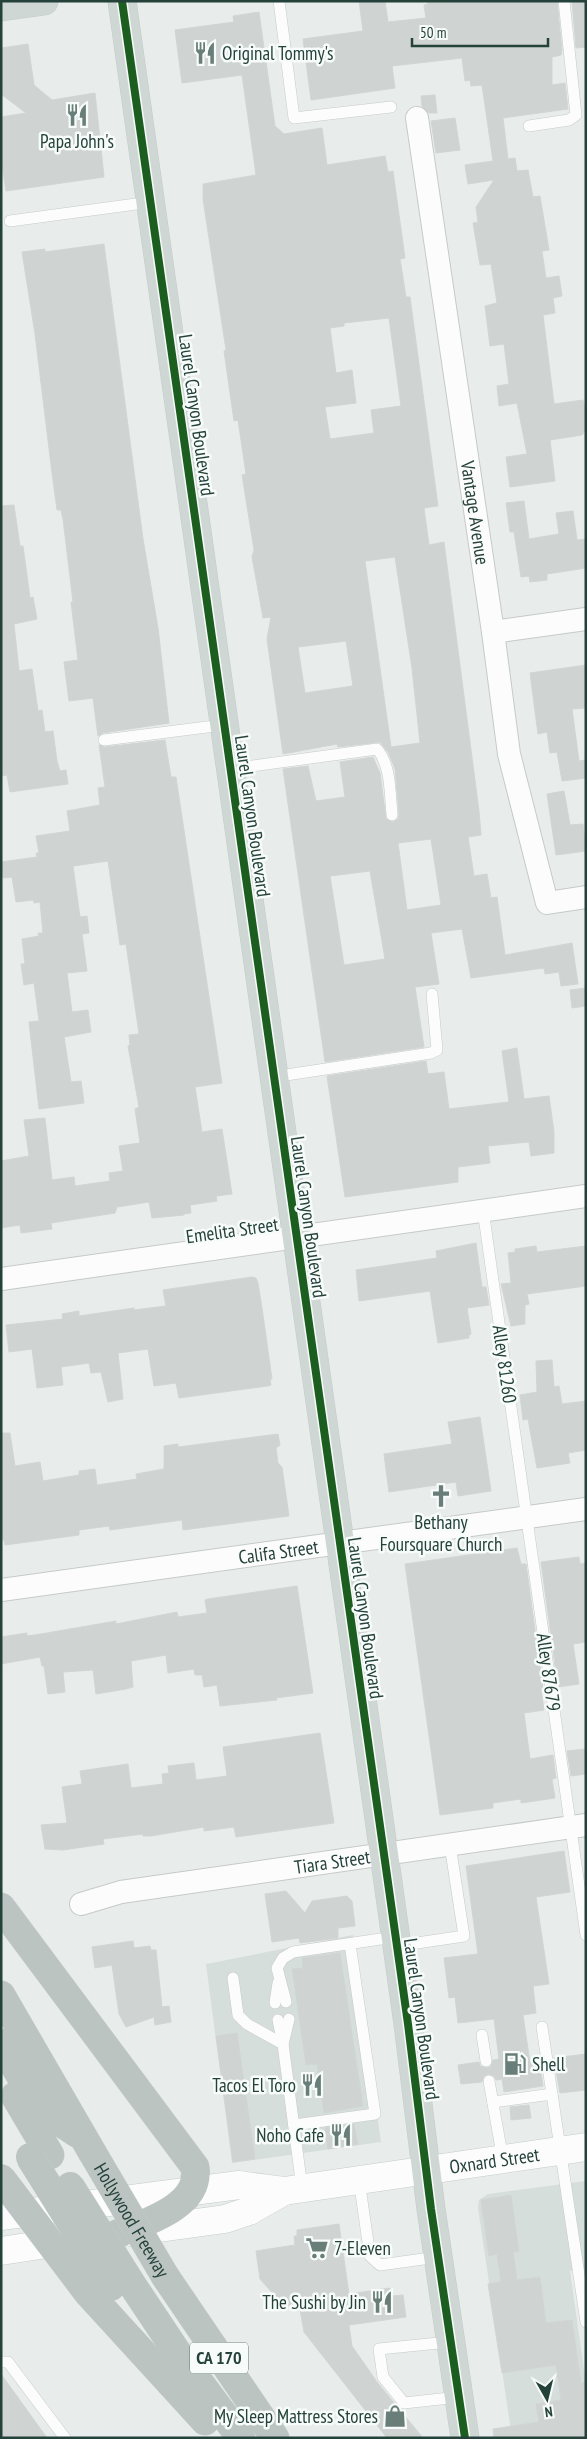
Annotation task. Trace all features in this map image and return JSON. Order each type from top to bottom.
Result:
[{"type":"highway","points":[[1,1907],[191,2160],[196,2174],[190,2191],[178,2205],[168,2212],[117,2234]]},
{"type":"highway","name":"Hollywood Freeway","points":[[1,1995],[165,2276],[275,2438]]},
{"type":"highway","points":[[1,2043],[40,2109],[87,2144]]},
{"type":"highway","points":[[1,2071],[40,2156]]},
{"type":"highway","name":"CA 170","points":[[1,2107],[40,2156],[110,2288],[211,2430]]},
{"type":"highway","points":[[1,2178],[179,2355],[241,2438]]},
{"type":"main road","name":"Laurel Canyon Boulevard","points":[[122,1],[340,1544],[449,2342],[465,2438]]},
{"type":"main road","name":"Oxnard Street","points":[[1,2216],[240,2185],[293,2189],[574,2149]]},
{"type":"main road","name":"Oxnard Street","points":[[1,2251],[225,2219],[249,2211],[293,2189]]},
{"type":"street","name":"Vantage Avenue","points":[[418,118],[494,632],[509,754],[547,903],[586,898]]},
{"type":"street","points":[[494,632],[586,619]]},
{"type":"street","name":"Emelita Street","points":[[1,1279],[586,1196]]},
{"type":"street","name":"Califa Street","points":[[1,1590],[586,1509]]},
{"type":"street","name":"Tiara Street","points":[[81,1904],[121,1892],[579,1826]]},
{"type":"lane","points":[[279,1],[294,118],[391,108]]},
{"type":"lane","points":[[529,126],[569,120],[576,115],[564,1]]},
{"type":"lane","points":[[10,221],[151,202]]},
{"type":"lane","points":[[104,740],[223,724]]},
{"type":"lane","points":[[230,770],[377,749],[386,764],[392,815]]},
{"type":"lane","points":[[273,1077],[432,1053],[437,1050],[432,994]]},
{"type":"lane","name":"Alley 81260","points":[[484,1210],[527,1517]]},
{"type":"lane","name":"Alley 87679","points":[[527,1517],[579,1826],[586,1935]]},
{"type":"lane","points":[[281,2003],[277,1968],[283,1958],[293,1952],[350,1944],[464,1936],[450,1845]]},
{"type":"lane","points":[[294,2125],[375,2114],[350,1944]]},
{"type":"lane","points":[[233,1978],[238,2015],[246,2024],[283,2044]]},
{"type":"lane","points":[[283,2019],[283,2044],[294,2125],[293,2189]]},
{"type":"lane","points":[[542,2026],[552,2094],[574,2149],[586,2322]]},
{"type":"lane","points":[[482,2035],[486,2061]]},
{"type":"lane","points":[[489,2081],[502,2160]]},
{"type":"lane","points":[[493,2102],[552,2094]]},
{"type":"lane","points":[[359,2180],[370,2256],[380,2265],[438,2257]]},
{"type":"lane","points":[[449,2342],[379,2349],[383,2377],[404,2404],[459,2397]]},
{"type":"lane","points":[[1,2362],[8,2362],[65,2438]]},
{"type":"shaded area","points":[[353,1935],[381,2142],[232,2163],[206,1964]]},
{"type":"shaded area","points":[[586,2181],[586,2268],[570,2271],[586,2384],[586,2438],[512,2438],[478,2208],[479,2200],[488,2194]]},
{"type":"building","points":[[359,1],[385,1],[388,22],[426,18],[424,5],[428,4],[427,2],[557,1],[562,50],[561,55],[552,57],[552,85],[565,83],[568,109],[503,118],[508,159],[515,158],[517,171],[528,170],[533,197],[540,196],[549,250],[542,251],[546,278],[559,276],[562,296],[553,298],[555,313],[543,315],[554,404],[583,400],[586,415],[586,430],[582,435],[550,440],[555,481],[510,487],[506,457],[527,454],[517,403],[499,406],[497,386],[509,384],[504,344],[490,346],[485,306],[497,303],[491,264],[480,265],[473,223],[478,222],[476,207],[494,180],[468,184],[465,165],[493,161],[482,85],[471,86],[470,80],[465,81],[462,58],[392,66],[395,88],[311,100],[303,39],[363,31]]},
{"type":"building","points":[[572,1],[586,1],[586,47],[576,48]]},
{"type":"building","points":[[259,12],[275,126],[284,134],[322,128],[327,165],[385,156],[388,172],[393,171],[405,258],[400,259],[406,297],[410,297],[438,506],[424,508],[429,545],[444,542],[479,811],[481,835],[468,837],[474,876],[487,874],[491,898],[497,897],[505,955],[572,943],[578,984],[561,986],[559,972],[545,974],[544,968],[471,978],[462,929],[431,933],[439,984],[415,987],[424,1047],[325,1062],[283,769],[308,766],[316,801],[345,797],[340,762],[373,757],[380,773],[386,819],[393,822],[398,819],[399,814],[395,769],[388,752],[380,742],[338,747],[337,744],[283,754],[267,639],[271,617],[263,618],[252,557],[254,550],[242,475],[246,474],[238,420],[234,421],[224,351],[226,350],[203,199],[203,184],[256,175],[242,75],[182,83],[175,30],[234,22],[233,16]],"holes":[[[389,318],[401,406],[371,410],[374,433],[330,439],[325,407],[356,403],[352,370],[336,373],[330,328],[344,326],[344,323]],[[395,557],[412,668],[420,743],[391,747],[365,561]],[[346,641],[353,686],[305,693],[298,647]],[[431,839],[441,905],[407,910],[398,843]],[[370,871],[385,959],[344,965],[330,876]]]},
{"type":"building","points":[[28,44],[34,85],[52,100],[95,93],[104,177],[6,191],[1,159],[1,117],[26,113],[1,94],[1,48]]},
{"type":"building","points":[[435,95],[437,113],[429,113],[422,106],[421,96]]},
{"type":"building","points":[[455,118],[460,150],[436,153],[431,121]]},
{"type":"building","points":[[104,244],[143,539],[158,628],[169,723],[103,733],[98,736],[93,698],[69,701],[64,662],[78,660],[71,602],[73,602],[63,519],[61,510],[57,510],[35,334],[22,252],[45,249],[45,252]]},
{"type":"building","points":[[524,501],[529,539],[559,534],[556,513],[573,511],[577,540],[586,539],[586,568],[547,574],[547,580],[530,582],[529,576],[521,577],[514,532],[510,532],[506,503]]},
{"type":"building","points":[[14,505],[20,546],[23,546],[30,598],[33,597],[37,619],[14,624],[19,671],[32,669],[38,711],[42,710],[45,732],[53,731],[57,761],[60,771],[66,770],[68,784],[10,792],[7,775],[1,776],[1,506]]},
{"type":"building","points":[[586,665],[586,708],[572,709],[579,761],[586,760],[586,778],[562,781],[557,752],[550,753],[547,732],[538,734],[530,673]]},
{"type":"building","points":[[165,740],[171,777],[176,777],[222,1083],[195,1087],[202,1132],[222,1129],[232,1194],[216,1196],[217,1201],[190,1205],[191,1213],[184,1215],[152,1218],[149,1202],[117,1207],[115,1213],[51,1223],[52,1229],[21,1233],[20,1225],[1,1228],[1,1161],[29,1156],[24,1120],[45,1118],[52,1180],[74,1177],[75,1186],[110,1181],[109,1173],[123,1171],[119,1146],[140,1143],[135,1109],[139,1107],[128,1046],[130,1045],[129,1035],[139,1034],[126,944],[120,945],[108,861],[73,866],[80,917],[87,916],[89,933],[82,934],[87,971],[67,973],[72,1012],[88,1010],[91,1032],[64,1037],[71,1082],[81,1081],[84,1103],[39,1109],[29,1022],[39,1021],[34,983],[24,985],[21,964],[25,964],[22,939],[39,936],[38,933],[43,933],[40,902],[34,903],[33,900],[16,902],[12,877],[3,878],[1,862],[37,857],[36,853],[39,853],[36,836],[70,831],[67,811],[100,805],[98,788],[105,787],[99,745],[105,747]]},
{"type":"building","points":[[564,791],[570,825],[583,824],[586,851],[556,855],[547,794]]},
{"type":"building","points":[[586,988],[586,1006],[572,1008],[570,990]]},
{"type":"building","points":[[517,1048],[524,1099],[549,1096],[554,1132],[554,1153],[531,1156],[529,1142],[488,1146],[490,1163],[458,1167],[458,1182],[345,1197],[327,1076],[426,1061],[428,1074],[444,1072],[449,1109],[509,1102],[502,1051]]},
{"type":"building","points":[[476,1243],[482,1287],[486,1287],[489,1305],[467,1308],[471,1334],[469,1338],[438,1343],[430,1291],[359,1301],[356,1270],[437,1258],[436,1251]]},
{"type":"building","points":[[536,1246],[537,1252],[586,1246],[586,1286],[527,1294],[529,1304],[525,1305],[525,1324],[511,1326],[501,1284],[511,1283],[508,1253],[515,1252],[515,1249]]},
{"type":"building","points":[[252,1277],[256,1278],[258,1283],[262,1308],[272,1379],[270,1379],[271,1385],[268,1386],[179,1398],[176,1383],[154,1386],[148,1349],[118,1353],[123,1399],[108,1402],[101,1372],[91,1373],[89,1363],[61,1367],[63,1385],[37,1388],[32,1349],[9,1352],[6,1325],[63,1319],[62,1314],[79,1311],[79,1316],[134,1308],[134,1310],[166,1306],[163,1290]]},
{"type":"building","points":[[552,1360],[554,1387],[559,1386],[562,1404],[586,1401],[586,1450],[568,1453],[570,1463],[537,1468],[528,1419],[523,1420],[520,1395],[537,1392],[536,1361]]},
{"type":"building","points":[[480,1417],[491,1491],[458,1496],[456,1482],[389,1492],[384,1454],[452,1444],[448,1422]]},
{"type":"building","points":[[1,1433],[10,1433],[15,1466],[40,1462],[43,1481],[79,1475],[79,1471],[95,1469],[97,1485],[137,1479],[136,1474],[164,1469],[164,1446],[178,1444],[178,1447],[278,1434],[280,1445],[276,1448],[278,1463],[282,1467],[289,1516],[183,1530],[182,1520],[110,1530],[109,1526],[79,1530],[79,1535],[5,1545],[4,1540],[1,1540]]},
{"type":"building","points":[[517,1548],[521,1564],[526,1564],[543,1689],[541,1689],[544,1710],[524,1713],[530,1759],[553,1755],[556,1778],[552,1779],[555,1798],[521,1803],[521,1799],[493,1803],[493,1808],[440,1815],[405,1564]]},
{"type":"building","points":[[579,1557],[580,1564],[586,1563],[586,1642],[573,1644],[579,1684],[558,1687],[541,1562]]},
{"type":"building","points":[[297,1586],[313,1693],[276,1698],[277,1700],[220,1706],[217,1685],[204,1687],[202,1675],[195,1675],[194,1669],[168,1673],[166,1655],[131,1661],[133,1687],[96,1694],[93,1670],[63,1672],[65,1692],[48,1694],[44,1666],[42,1666],[40,1657],[1,1664],[1,1637],[27,1633],[27,1636],[116,1621],[116,1624],[177,1612],[178,1617],[207,1613],[205,1600],[208,1599]]},
{"type":"building","points":[[320,1733],[334,1823],[236,1837],[234,1827],[204,1831],[204,1827],[151,1836],[143,1836],[143,1834],[103,1839],[104,1844],[63,1850],[45,1849],[41,1825],[67,1823],[62,1787],[82,1784],[80,1771],[128,1764],[131,1788],[163,1784],[162,1774],[169,1773],[168,1766],[194,1763],[196,1780],[227,1776],[223,1747]]},
{"type":"building","points":[[586,1749],[586,1774],[571,1776],[567,1751]]},
{"type":"building","points":[[564,1851],[570,1892],[536,1897],[549,1984],[533,1986],[536,2013],[523,2015],[530,2062],[539,2060],[543,2086],[504,2092],[502,2079],[496,2080],[494,2076],[488,2074],[484,2076],[482,2082],[461,2084],[458,2065],[479,2062],[480,2066],[487,2068],[491,2066],[493,2060],[499,2059],[494,2019],[458,2023],[455,1997],[449,1998],[444,1958],[478,1954],[466,1866]]},
{"type":"building","points":[[286,1891],[305,1913],[312,1901],[347,1896],[352,1901],[355,1926],[338,1928],[338,1938],[300,1943],[299,1938],[272,1942],[265,1894]]},
{"type":"building","points":[[133,1941],[134,1948],[150,1946],[151,1950],[156,1950],[162,2007],[169,2006],[171,2022],[155,2025],[154,2017],[126,2027],[119,2014],[112,1965],[95,1968],[92,1947]]},
{"type":"building","points":[[340,1953],[363,2106],[324,2113],[317,2064],[306,2065],[292,1969],[303,1968],[302,1958]]},
{"type":"building","points":[[237,2033],[255,2159],[233,2162],[216,2036]]},
{"type":"building","points":[[586,2054],[586,2090],[560,2093],[554,2058]]},
{"type":"building","points":[[529,2105],[531,2118],[511,2120],[510,2107]]},
{"type":"building","name":"Noho Cafe","points":[[354,2124],[358,2144],[328,2149],[325,2128]]},
{"type":"building","points":[[511,2195],[519,2252],[513,2252],[517,2280],[540,2277],[546,2323],[572,2320],[581,2383],[586,2382],[586,2438],[494,2438],[493,2429],[539,2422],[536,2404],[561,2400],[556,2365],[502,2373],[488,2284],[501,2282],[497,2254],[489,2256],[481,2200]]},
{"type":"building","points":[[339,2224],[349,2294],[390,2288],[392,2296],[403,2295],[406,2317],[349,2325],[352,2346],[377,2382],[423,2438],[387,2438],[304,2332],[299,2304],[284,2306],[260,2279],[256,2251],[295,2245],[294,2236],[297,2236],[297,2230]]},
{"type":"building","points":[[1,2374],[47,2438],[1,2438]]},
{"type":"cycle path","points":[[122,1],[408,2024],[431,2209],[465,2438]]},
{"type":"place","name":"Original Tommy's","points":[[205,53]]},
{"type":"place","name":"Papa John's","points":[[77,115]]},
{"type":"place","name":"Bethany Foursquare Church","points":[[441,1496]]},
{"type":"place","name":"Shell","points":[[515,2064]]},
{"type":"place","name":"Tacos El Toro","points":[[312,2085]]},
{"type":"place","name":"Noho Cafe","points":[[341,2135]]},
{"type":"place","name":"7-Eleven","points":[[317,2248]]},
{"type":"place","name":"The Sushi by Jin","points":[[382,2302]]},
{"type":"place","name":"My Sleep Mattress Stores","points":[[395,2416]]}]
